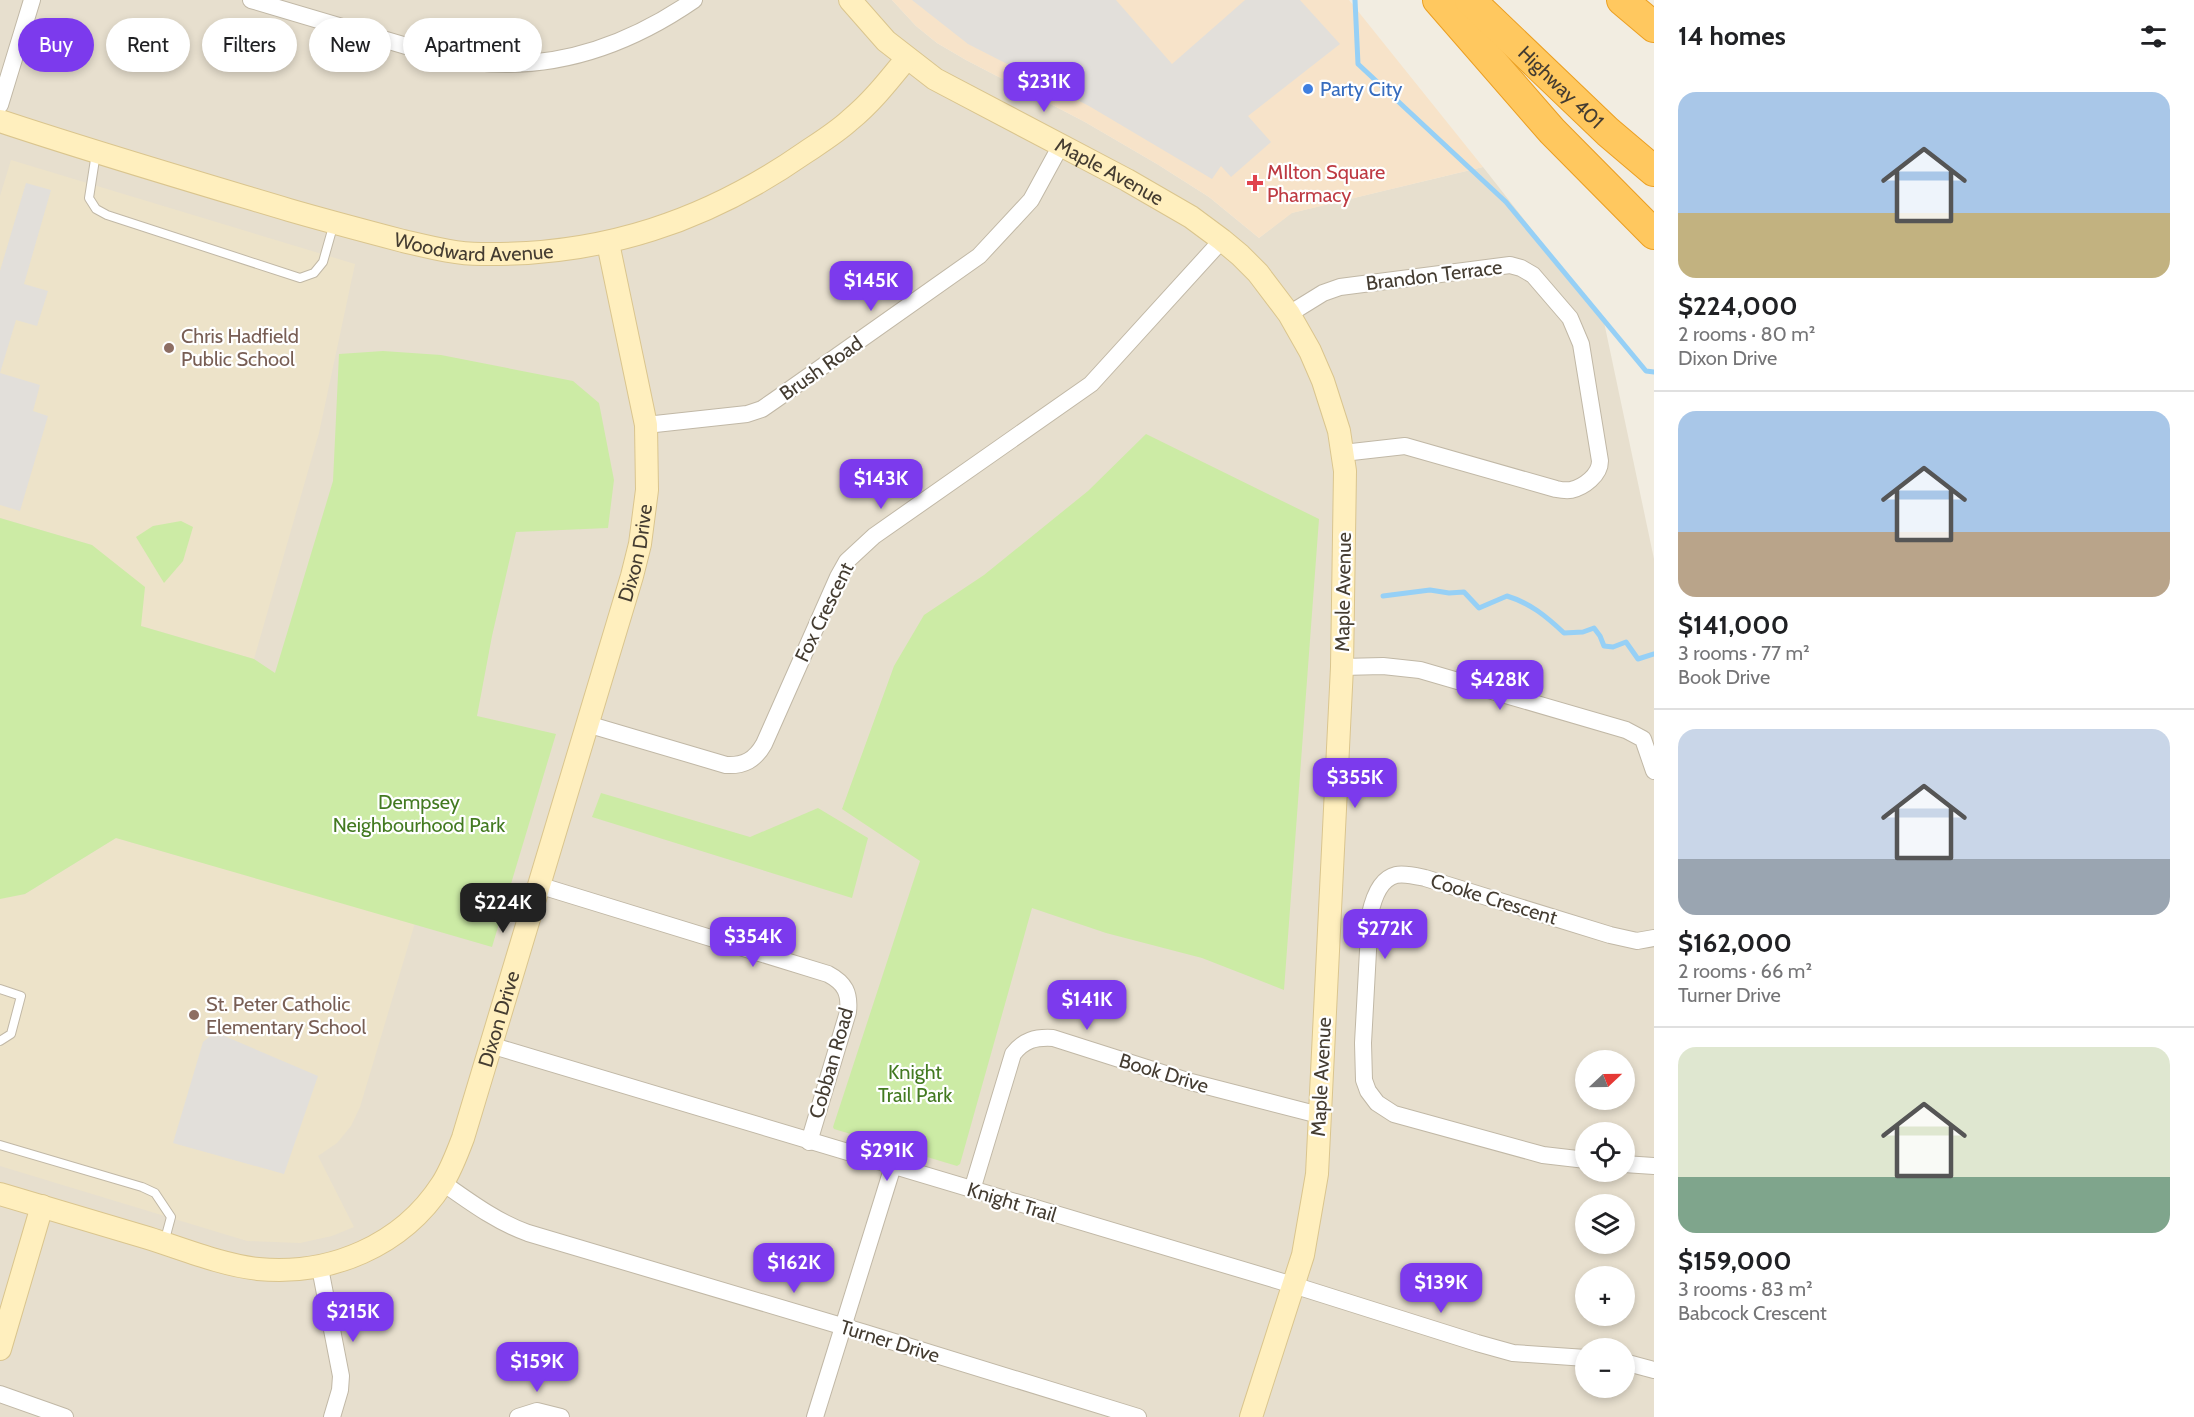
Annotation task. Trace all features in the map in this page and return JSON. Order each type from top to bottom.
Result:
[{"type":"highway","points":[[1438,0],[1551,131],[1654,234]]},
{"type":"highway","name":"Highway 401","points":[[1470,0],[1608,132],[1654,171]]},
{"type":"highway","points":[[1622,0],[1654,27]]},
{"type":"street","points":[[0,105],[32,0]]},
{"type":"street","points":[[251,0],[458,61],[503,64],[552,61],[601,49],[653,26],[694,0]]},
{"type":"street","name":"Maple Avenue","points":[[850,0],[872,27],[937,81],[1061,144],[1179,210],[1240,255],[1258,273],[1289,314],[1310,351],[1334,411],[1345,471],[1342,667],[1317,1174],[1303,1255],[1251,1417]]},
{"type":"street","name":"Woodward Avenue","points":[[0,121],[97,153],[334,223],[442,250],[480,254],[551,250],[608,243],[692,216],[760,182],[849,122],[907,58]]},
{"type":"street","name":"Brush Road","points":[[646,425],[747,414],[768,405],[979,256],[1031,200],[1061,144]]},
{"type":"street","name":"Fox Crescent","points":[[587,724],[726,765],[746,764],[754,758],[764,744],[826,600],[847,561],[874,536],[1090,384],[1222,240]]},
{"type":"street","name":"Dixon Drive","points":[[0,1194],[256,1269],[286,1271],[320,1268],[369,1250],[394,1235],[417,1214],[443,1183],[463,1138],[640,544],[647,490],[646,425],[608,243]]},
{"type":"street","name":"Brandon Terrace","points":[[1289,314],[1323,293],[1340,287],[1510,265],[1533,275],[1570,318],[1578,332],[1600,461],[1597,473],[1581,486],[1569,491],[1556,489],[1405,446],[1343,453]]},
{"type":"street","points":[[1342,667],[1383,666],[1420,670],[1626,729],[1643,739],[1654,771]]},
{"type":"street","name":"Cooke Crescent","points":[[1575,1159],[1543,1155],[1394,1114],[1377,1103],[1368,1091],[1364,1080],[1363,1043],[1370,914],[1374,897],[1386,880],[1395,875],[1425,878],[1610,935],[1637,941],[1654,938]]},
{"type":"street","name":"Cobban Road","points":[[538,885],[785,960],[828,974],[839,980],[847,988],[848,1012],[809,1142]]},
{"type":"street","name":"Book Drive","points":[[972,1190],[1013,1054],[1027,1041],[1040,1037],[1053,1038],[1191,1082],[1319,1115]]},
{"type":"street","name":"Knight Trail","points":[[490,1045],[1513,1353],[1575,1357]]},
{"type":"street","points":[[1635,1165],[1654,1166]]},
{"type":"street","points":[[815,1417],[893,1166]]},
{"type":"street","name":"Turner Drive","points":[[443,1183],[504,1223],[528,1233],[1138,1417]]},
{"type":"street","points":[[0,1349],[42,1206]]},
{"type":"street","points":[[320,1268],[341,1376],[340,1390],[332,1417]]},
{"type":"street","points":[[1635,1365],[1654,1370]]},
{"type":"street","points":[[0,1394],[65,1417]]},
{"type":"street","points":[[518,1417],[537,1411],[561,1417]]},
{"type":"lane","points":[[97,153],[89,198],[96,209],[107,215],[300,279],[314,273],[323,262],[334,223]]},
{"type":"lane","points":[[0,989],[21,996],[11,1034],[0,1041]]},
{"type":"lane","points":[[0,1145],[155,1193],[171,1217],[164,1243]]},
{"type":"shaded area","points":[[0,0],[892,0],[916,26],[937,43],[1085,122],[1157,164],[1209,197],[1259,238],[1291,213],[1483,167],[1604,322],[1654,559],[1654,1417],[0,1417]]},
{"type":"shaded area","points":[[892,0],[1349,0],[1483,167],[1292,213],[1259,238],[1209,197],[1157,164],[1085,122],[937,43],[916,26]]},
{"type":"shaded area","points":[[912,0],[1116,0],[1172,64],[1245,0],[1300,0],[1340,44],[1248,116],[1271,142],[1231,177],[1221,166],[1212,179],[1089,106],[968,44]]},
{"type":"shaded area","name":"Chris Hadfield Public School","points":[[11,160],[355,264],[319,433],[254,659],[141,626],[92,545],[0,518],[0,196]]},
{"type":"shaded area","points":[[26,183],[51,190],[24,284],[48,291],[37,326],[16,320],[0,373],[0,271]]},
{"type":"shaded area","points":[[0,373],[40,385],[33,411],[48,416],[20,511],[0,505]]},
{"type":"shaded area","name":"St. Peter Catholic Elementary School","points":[[116,838],[415,923],[360,1107],[351,1126],[337,1143],[318,1156],[354,1227],[332,1236],[300,1243],[247,1241],[0,1166],[0,898],[25,894]]},
{"type":"shaded area","points":[[215,1032],[318,1076],[284,1174],[173,1143],[203,1042]]},
{"type":"green space","name":"Dempsey Neighbourhood Park","points":[[383,351],[441,355],[573,381],[599,403],[614,480],[608,528],[516,532],[492,636],[477,716],[556,734],[492,947],[116,838],[25,894],[0,899],[0,518],[92,545],[145,587],[141,626],[254,659],[275,673],[333,481],[339,354]]},
{"type":"green space","name":"Knight Trail Park","points":[[1146,434],[1319,519],[1284,990],[1202,958],[1106,933],[1032,908],[960,1164],[957,1166],[834,1129],[920,861],[842,809],[894,666],[924,615],[984,575],[1088,491]]},
{"type":"green space","points":[[181,521],[193,527],[183,561],[164,583],[136,537],[153,526]]},
{"type":"green space","points":[[601,793],[750,837],[818,808],[868,838],[852,898],[592,817]]},
{"type":"waterway","points":[[1355,0],[1358,64],[1506,202],[1646,371],[1654,372]]},
{"type":"waterway","points":[[1383,596],[1430,590],[1449,593],[1464,592],[1479,608],[1507,596],[1537,611],[1564,633],[1583,632],[1594,628],[1604,646],[1613,647],[1626,642],[1638,659],[1654,654]]},
{"type":"place","name":"Party City","points":[[1308,89]]},
{"type":"place","name":"MIlton Square Pharmacy","points":[[1255,183]]},
{"type":"place","name":"Chris Hadfield Public School","points":[[169,348]]},
{"type":"place","name":"St. Peter Catholic Elementary School","points":[[194,1015]]}]
